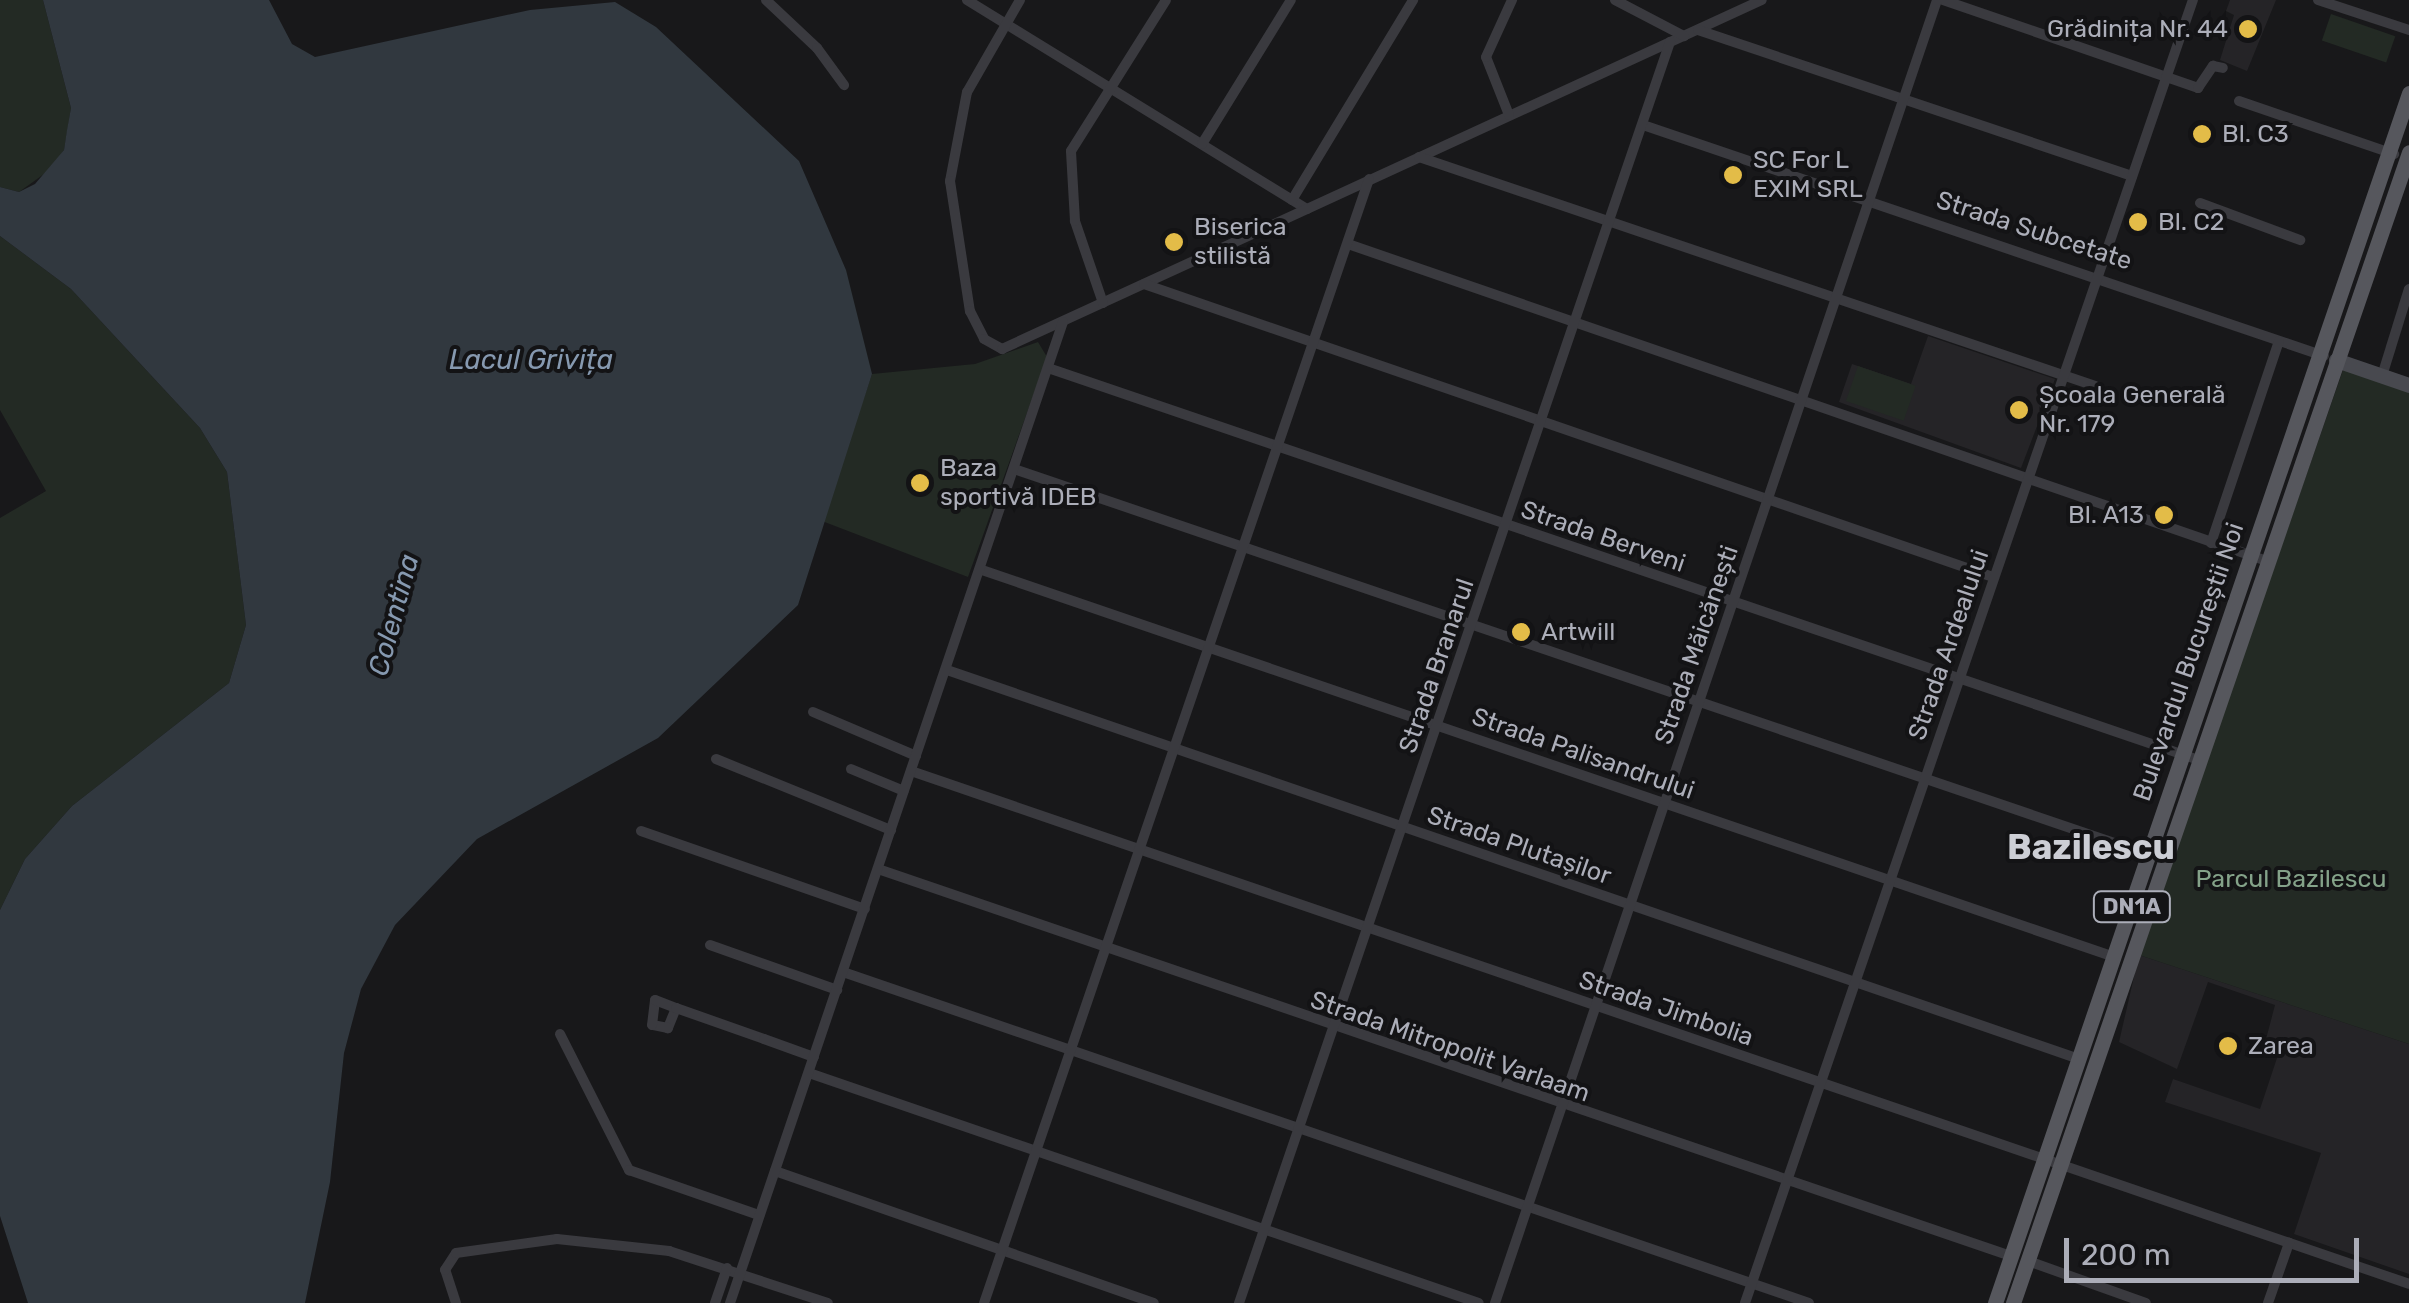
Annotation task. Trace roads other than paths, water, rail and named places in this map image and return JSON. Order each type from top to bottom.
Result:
[{"type":"main road","name":"Bulevardul Bucureștii Noi","points":[[1995,1303],[2011,1256],[2053,1162],[2192,757],[2259,559],[2320,355],[2409,93]]},
{"type":"main road","name":"Bulevardul Bucureștii Noi","points":[[2259,559],[2336,360],[2408,157]]},
{"type":"main road","name":"Bulevardul Bucureștii Noi","points":[[2014,1303],[2080,1059],[2150,856],[2192,757]]},
{"type":"street","points":[[766,0],[817,48],[844,85]]},
{"type":"street","points":[[967,0],[1307,208]]},
{"type":"street","points":[[1020,0],[967,92],[952,146],[951,219],[963,288],[979,331],[994,348],[1063,322],[1684,36],[1735,6],[1762,0]]},
{"type":"street","points":[[1103,303],[1076,221],[1069,165],[1075,139],[1166,0]]},
{"type":"street","points":[[1202,144],[1292,0]]},
{"type":"street","points":[[1292,200],[1414,0]]},
{"type":"street","points":[[1509,115],[1486,57],[1512,0]]},
{"type":"street","points":[[1615,0],[1684,36]]},
{"type":"street","points":[[1940,0],[2202,88],[2213,66],[2224,68]]},
{"type":"street","name":"Strada Măicănești","points":[[1495,1303],[1868,201],[1940,0]]},
{"type":"street","name":"Strada Ardealului","points":[[1745,1303],[2192,0]]},
{"type":"street","points":[[2318,0],[2408,25]]},
{"type":"street","points":[[1697,30],[2132,176]]},
{"type":"street","name":"Strada Branarul","points":[[1240,1303],[1670,42]]},
{"type":"street","points":[[2239,101],[2408,157]]},
{"type":"street","name":"Strada Subcetate","points":[[1643,125],[2409,385]]},
{"type":"street","points":[[1418,157],[2095,386]]},
{"type":"street","points":[[984,1303],[1280,447],[1368,179]]},
{"type":"street","points":[[2200,203],[2300,240]]},
{"type":"street","points":[[1348,244],[2259,559]]},
{"type":"street","points":[[1144,284],[1540,424],[1993,577]]},
{"type":"street","points":[[2382,376],[2409,288]]},
{"type":"street","points":[[730,1303],[843,972],[860,907],[878,869],[1017,470],[1063,322]]},
{"type":"street","points":[[2211,543],[2280,341]]},
{"type":"street","name":"Strada Berveni","points":[[1051,369],[2192,757]]},
{"type":"street","points":[[1017,470],[2150,856]]},
{"type":"street","name":"Strada Palisandrului","points":[[982,570],[2114,958]]},
{"type":"street","name":"Strada Plutașilor","points":[[947,670],[2080,1059]]},
{"type":"street","points":[[812,712],[916,756]]},
{"type":"street","points":[[716,759],[891,830]]},
{"type":"street","points":[[851,769],[904,791]]},
{"type":"street","name":"Strada Jimbolia","points":[[911,771],[2409,1284]]},
{"type":"street","points":[[642,832],[860,907]]},
{"type":"street","name":"Strada Mitropolit Varlaam","points":[[878,869],[1332,1028],[2011,1256]]},
{"type":"street","points":[[710,946],[837,990]]},
{"type":"street","points":[[843,972],[1809,1303]]},
{"type":"street","points":[[676,1008],[814,1057]]},
{"type":"street","points":[[560,1034],[629,1170],[759,1215]]},
{"type":"street","points":[[809,1073],[1479,1303]]},
{"type":"street","points":[[774,1171],[1154,1303]]},
{"type":"street","points":[[456,1303],[445,1270],[456,1253],[558,1239],[635,1244],[727,1268],[828,1303]]},
{"type":"street","points":[[2268,1303],[2289,1243]]},
{"type":"street","points":[[2028,1261],[2146,1303]]},
{"type":"street","points":[[715,1303],[727,1268]]},
{"type":"water","name":"Lacul Grivița","points":[[43,0],[269,0],[292,44],[315,57],[530,10],[615,2],[656,27],[799,161],[846,270],[872,374],[798,605],[658,738],[477,839],[395,925],[361,989],[344,1053],[330,1182],[305,1303],[28,1303],[0,1216],[0,910],[25,859],[72,806],[229,683],[246,625],[227,472],[200,428],[71,289],[0,236],[0,187],[19,192],[35,184],[64,150],[71,108]]},
{"type":"place","name":"Grădinița Nr. 44","points":[[2248,29]]},
{"type":"place","name":"Bl. C3","points":[[2202,134]]},
{"type":"place","name":"SC For L EXIM SRL","points":[[1733,175]]},
{"type":"place","name":"Bl. C2","points":[[2138,222]]},
{"type":"place","name":"Biserica stilistă","points":[[1174,242]]},
{"type":"place","name":"Școala Generală Nr. 179","points":[[2019,410]]},
{"type":"place","name":"Baza sportivă IDEB","points":[[920,483]]},
{"type":"place","name":"Bl. A13","points":[[2164,515]]},
{"type":"place","name":"Artwill","points":[[1521,632]]},
{"type":"place","name":"Zarea","points":[[2228,1046]]},
{"type":"district","name":"Bazilescu","points":[[2091,847]]},
{"type":"water label","name":"Colentina","points":[[394,615]]},
{"type":"park label","name":"Parcul Bazilescu","points":[[2291,879]]}]
